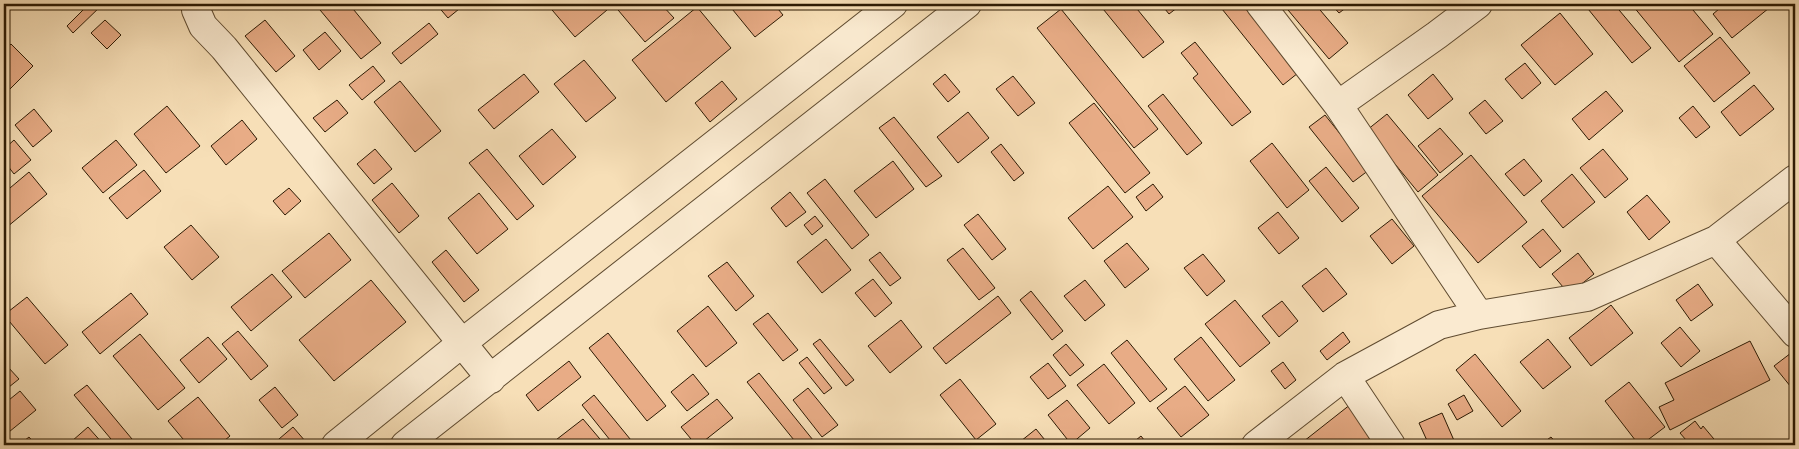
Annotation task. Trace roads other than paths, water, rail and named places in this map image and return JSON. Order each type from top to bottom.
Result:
[{"type":"street","points":[[197,4],[196,10],[203,26],[224,48],[491,379]]},
{"type":"street","points":[[336,445],[462,343],[893,4]]},
{"type":"street","points":[[405,445],[967,4]]},
{"type":"street","points":[[1260,4],[1338,105],[1479,315]]},
{"type":"street","points":[[1338,105],[1478,4]]},
{"type":"street","points":[[1256,445],[1345,376],[1440,325],[1479,315],[1587,297],[1716,240],[1795,179]]},
{"type":"street","points":[[1716,240],[1795,333]]},
{"type":"street","points":[[1345,376],[1391,445]]}]
